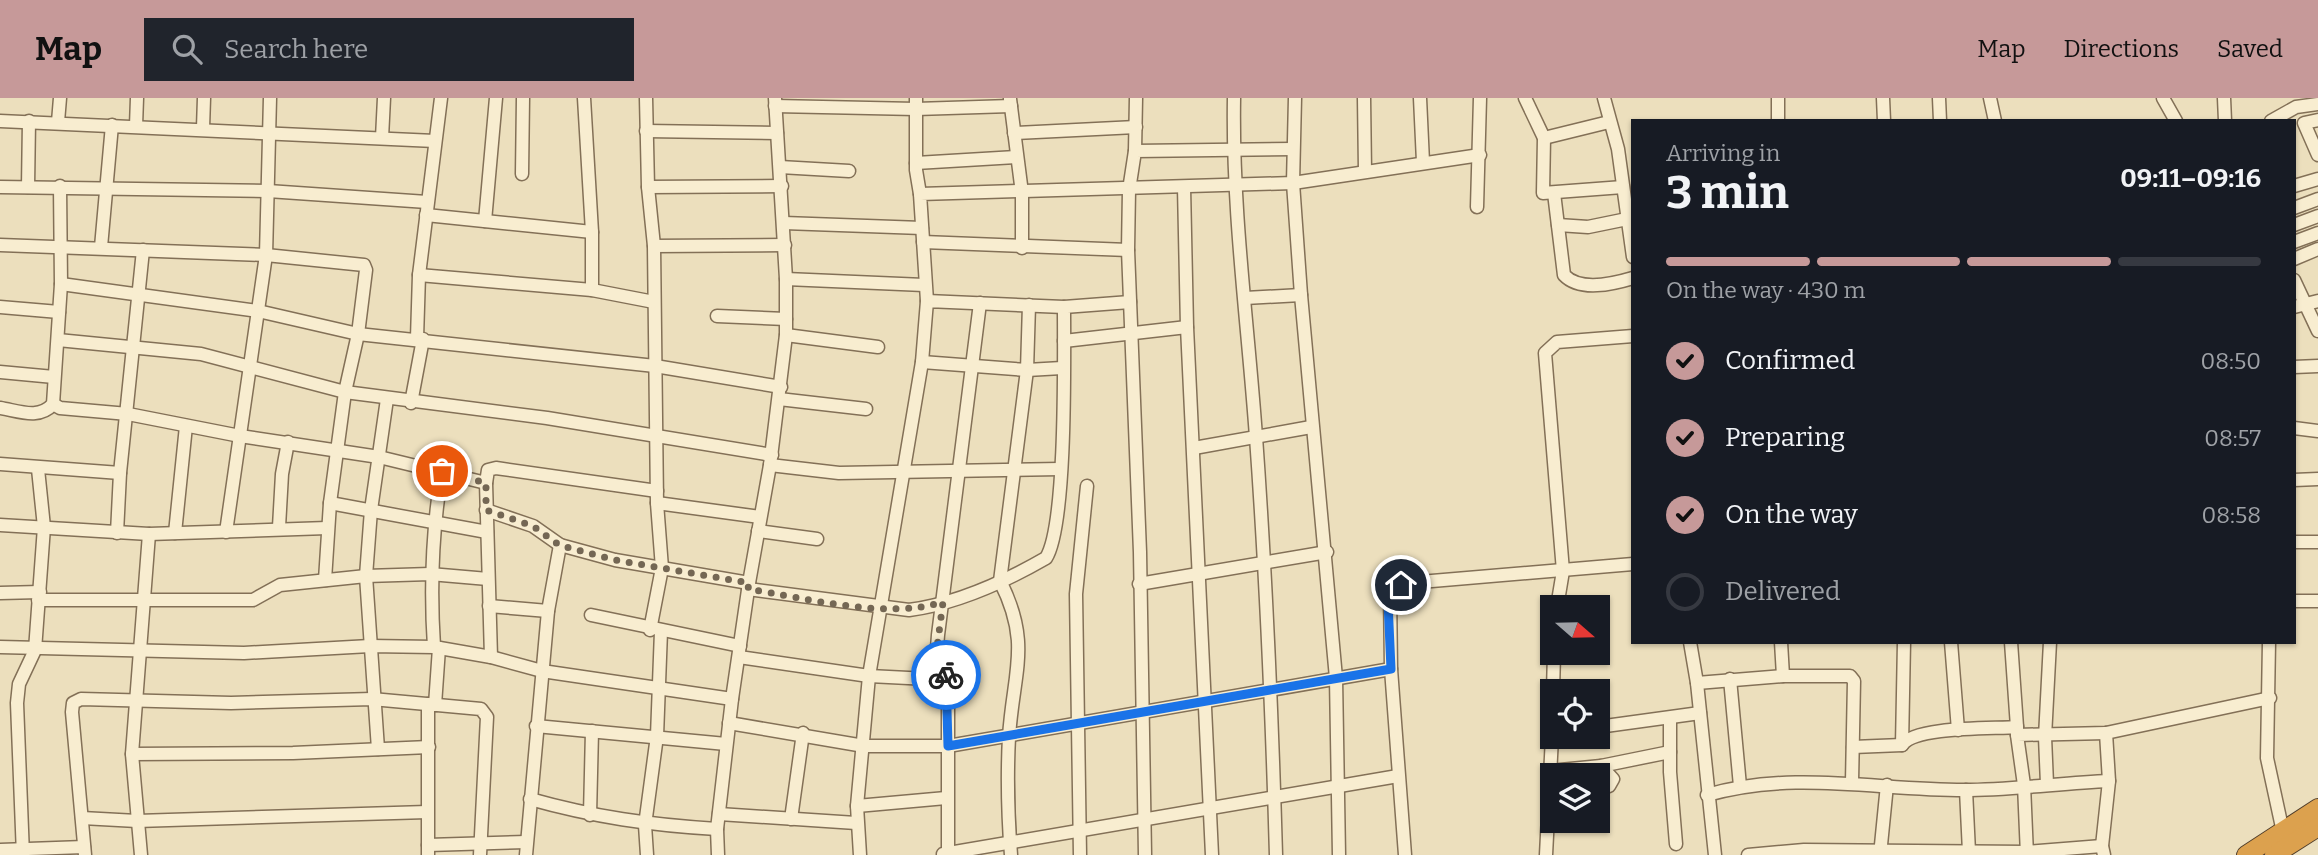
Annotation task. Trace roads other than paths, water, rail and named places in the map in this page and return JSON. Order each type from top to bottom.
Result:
[{"type":"highway","points":[[2246,855],[2318,808]]},
{"type":"highway","points":[[2274,855],[2318,827]]},
{"type":"street","points":[[58,122],[60,98]]},
{"type":"street","points":[[136,125],[137,98]]},
{"type":"street","points":[[203,128],[204,98]]},
{"type":"street","points":[[226,532],[266,256],[270,98]]},
{"type":"street","points":[[382,138],[384,98]]},
{"type":"street","points":[[411,403],[420,339],[419,275],[441,98]]},
{"type":"street","points":[[485,221],[496,98]]},
{"type":"street","points":[[522,174],[523,98]]},
{"type":"street","points":[[584,98],[592,232],[592,290]]},
{"type":"street","points":[[646,98],[648,187],[654,246],[657,497],[662,568],[656,630],[659,686],[657,736],[645,825],[647,855]]},
{"type":"street","points":[[1136,98],[1135,151],[1129,190],[1128,250],[1140,552],[1145,855]]},
{"type":"street","points":[[1234,98],[1233,151],[1264,562],[1276,855]]},
{"type":"street","points":[[1295,98],[1293,183],[1311,427],[1326,552],[1336,678],[1339,855]]},
{"type":"street","points":[[1364,98],[1365,170]]},
{"type":"street","points":[[1420,98],[1423,162]]},
{"type":"street","points":[[1478,207],[1480,98]]},
{"type":"street","points":[[1525,98],[1544,138],[1543,193],[1623,187]]},
{"type":"street","points":[[1558,225],[1588,227],[1630,218],[1618,164],[1618,149],[1604,98]]},
{"type":"street","points":[[1778,98],[1778,119]]},
{"type":"street","points":[[1883,98],[1884,119]]},
{"type":"street","points":[[1939,98],[1940,119]]},
{"type":"street","points":[[1990,98],[1995,119]]},
{"type":"street","points":[[2163,98],[2175,119]]},
{"type":"street","points":[[2224,98],[2225,119]]},
{"type":"street","points":[[718,855],[717,829],[726,744],[748,586],[771,460],[786,335],[785,245],[775,102],[1010,102],[1022,193],[1022,248]]},
{"type":"street","points":[[860,855],[856,823],[869,676],[922,362],[927,301],[916,163],[916,104]]},
{"type":"street","points":[[2280,119],[2296,107],[2318,104]]},
{"type":"street","points":[[2318,120],[2299,123],[2318,155]]},
{"type":"street","points":[[0,121],[269,131],[435,141]]},
{"type":"street","points":[[28,187],[29,121]]},
{"type":"street","points":[[1544,138],[1609,122]]},
{"type":"street","points":[[101,247],[112,124]]},
{"type":"street","points":[[1014,133],[1136,127]]},
{"type":"street","points":[[646,131],[778,133]]},
{"type":"street","points":[[1135,151],[1293,149]]},
{"type":"street","points":[[920,194],[1129,190],[1236,183],[1293,183],[1365,170],[1479,155]]},
{"type":"street","points":[[916,163],[1016,157]]},
{"type":"street","points":[[1618,164],[1631,161]]},
{"type":"street","points":[[780,167],[849,171]]},
{"type":"street","points":[[2296,186],[2318,179]]},
{"type":"street","points":[[0,408],[37,414],[46,412],[53,404],[61,284],[60,186]]},
{"type":"street","points":[[648,187],[782,186]]},
{"type":"street","points":[[0,187],[268,191],[427,209],[485,221],[592,232]]},
{"type":"street","points":[[1184,187],[1187,327],[1201,573],[1212,855]]},
{"type":"street","points":[[1554,193],[1564,275],[1568,279],[1608,286],[1631,279]]},
{"type":"street","points":[[2296,207],[2318,199]]},
{"type":"street","points":[[2296,224],[2318,216]]},
{"type":"street","points":[[783,223],[922,228]]},
{"type":"street","points":[[2296,241],[2318,233]]},
{"type":"street","points":[[923,242],[1022,248],[1128,250]]},
{"type":"street","points":[[0,245],[101,247],[266,256],[364,265],[366,270],[358,334],[345,392],[327,527],[325,580]]},
{"type":"street","points":[[654,246],[785,245]]},
{"type":"street","points":[[2296,258],[2318,249]]},
{"type":"street","points":[[117,533],[120,473],[141,293],[143,250]]},
{"type":"street","points":[[419,275],[592,290],[654,302]]},
{"type":"street","points":[[786,279],[924,285]]},
{"type":"street","points":[[61,284],[258,311],[358,334],[655,366],[866,409]]},
{"type":"street","points":[[2296,284],[2316,323]]},
{"type":"street","points":[[1245,298],[1301,295]]},
{"type":"street","points":[[927,301],[1064,307],[1130,302]]},
{"type":"street","points":[[980,303],[937,648],[948,680],[945,854],[1398,776]]},
{"type":"street","points":[[1010,855],[1009,737],[1020,666],[1018,628],[1013,608],[1000,581],[1027,370],[1028,305]]},
{"type":"street","points":[[0,307],[60,312]]},
{"type":"street","points":[[486,510],[533,526],[559,545],[748,586],[880,608],[909,610],[943,602],[1000,581],[1046,558],[1051,551],[1060,468],[1064,307]]},
{"type":"street","points":[[717,316],[786,319]]},
{"type":"street","points":[[1064,341],[1187,327]]},
{"type":"street","points":[[786,335],[878,347]]},
{"type":"street","points":[[1559,595],[1563,571],[1545,353],[1557,342],[1631,336]]},
{"type":"street","points":[[58,340],[201,354],[251,365],[345,392],[411,403],[547,418],[839,473],[1060,468]]},
{"type":"street","points":[[922,362],[1027,370],[1062,368]]},
{"type":"street","points":[[2296,367],[2318,366]]},
{"type":"street","points":[[0,372],[54,377]]},
{"type":"street","points":[[378,749],[372,699],[366,576],[371,510],[387,399]]},
{"type":"street","points":[[53,404],[60,408],[128,414],[240,436],[379,457],[486,483]]},
{"type":"street","points":[[175,533],[187,426]]},
{"type":"street","points":[[1194,447],[1311,427]]},
{"type":"street","points":[[2296,428],[2318,430]]},
{"type":"street","points":[[279,527],[282,474],[288,442]]},
{"type":"street","points":[[0,464],[38,469],[120,473]]},
{"type":"street","points":[[491,657],[486,510],[488,470],[495,468],[760,517]]},
{"type":"street","points":[[23,852],[17,703],[19,684],[35,650],[44,527],[38,469]]},
{"type":"street","points":[[442,471],[433,520],[430,574],[437,647],[429,747],[428,850],[526,848],[548,611],[559,545]]},
{"type":"street","points":[[2296,480],[2318,479]]},
{"type":"street","points":[[1080,855],[1077,830],[1076,594],[1087,486]]},
{"type":"street","points":[[330,503],[487,532]]},
{"type":"street","points":[[0,525],[149,534],[327,527]]},
{"type":"street","points":[[758,531],[817,539]]},
{"type":"street","points":[[141,855],[132,754],[149,534]]},
{"type":"street","points":[[2296,542],[2318,542]]},
{"type":"street","points":[[1139,584],[1326,552]]},
{"type":"street","points":[[1405,855],[1391,669],[1388,602],[1391,592],[1401,585],[1631,564]]},
{"type":"street","points":[[0,593],[144,601],[253,600],[273,587],[366,576],[430,574],[488,579]]},
{"type":"street","points":[[2296,601],[2318,601]]},
{"type":"street","points":[[489,606],[548,611]]},
{"type":"street","points":[[591,615],[740,652],[869,676],[948,680]]},
{"type":"street","points":[[1690,644],[1697,683],[1714,855]]},
{"type":"street","points":[[1781,644],[1783,676]]},
{"type":"street","points":[[1902,745],[1904,644]]},
{"type":"street","points":[[1951,644],[1958,730]]},
{"type":"street","points":[[2011,644],[2024,785],[2026,853]]},
{"type":"street","points":[[2047,784],[2045,737],[2050,644]]},
{"type":"street","points":[[2269,644],[2267,758],[2283,832]]},
{"type":"street","points":[[0,647],[35,650],[244,653],[370,646],[437,647],[491,657],[542,671],[659,686],[732,699]]},
{"type":"street","points":[[729,723],[803,733],[864,746],[948,746],[1077,725],[1142,710],[1206,702],[1391,669]]},
{"type":"street","points":[[1697,683],[1783,676],[1850,676],[1854,681],[1852,782]]},
{"type":"street","points":[[1730,679],[1740,786]]},
{"type":"street","points":[[1853,747],[1902,745],[1912,736],[1958,730],[2017,731],[2045,737],[2106,733],[2270,698]]},
{"type":"street","points":[[0,850],[85,851],[73,703],[81,699],[135,702],[372,699],[481,709],[486,714],[480,849]]},
{"type":"street","points":[[1610,726],[1700,713]]},
{"type":"street","points":[[1670,718],[1676,844]]},
{"type":"street","points":[[536,726],[726,744]]},
{"type":"street","points":[[590,815],[593,731]]},
{"type":"street","points":[[791,819],[803,733]]},
{"type":"street","points":[[1748,855],[1804,850],[2026,853],[2103,850],[2109,780],[2106,733]]},
{"type":"street","points":[[132,754],[293,753],[429,747]]},
{"type":"street","points":[[1610,764],[1670,752]]},
{"type":"street","points":[[1707,795],[1740,786],[1852,782],[1966,790],[2109,780]]},
{"type":"street","points":[[1880,853],[1887,785]]},
{"type":"street","points":[[1966,790],[1969,852]]},
{"type":"street","points":[[530,799],[590,815],[645,825],[717,829]]},
{"type":"street","points":[[857,806],[946,799]]},
{"type":"street","points":[[82,818],[137,821],[427,812]]},
{"type":"street","points":[[719,814],[856,823]]},
{"type":"street","points":[[1546,855],[1548,833]]}]
